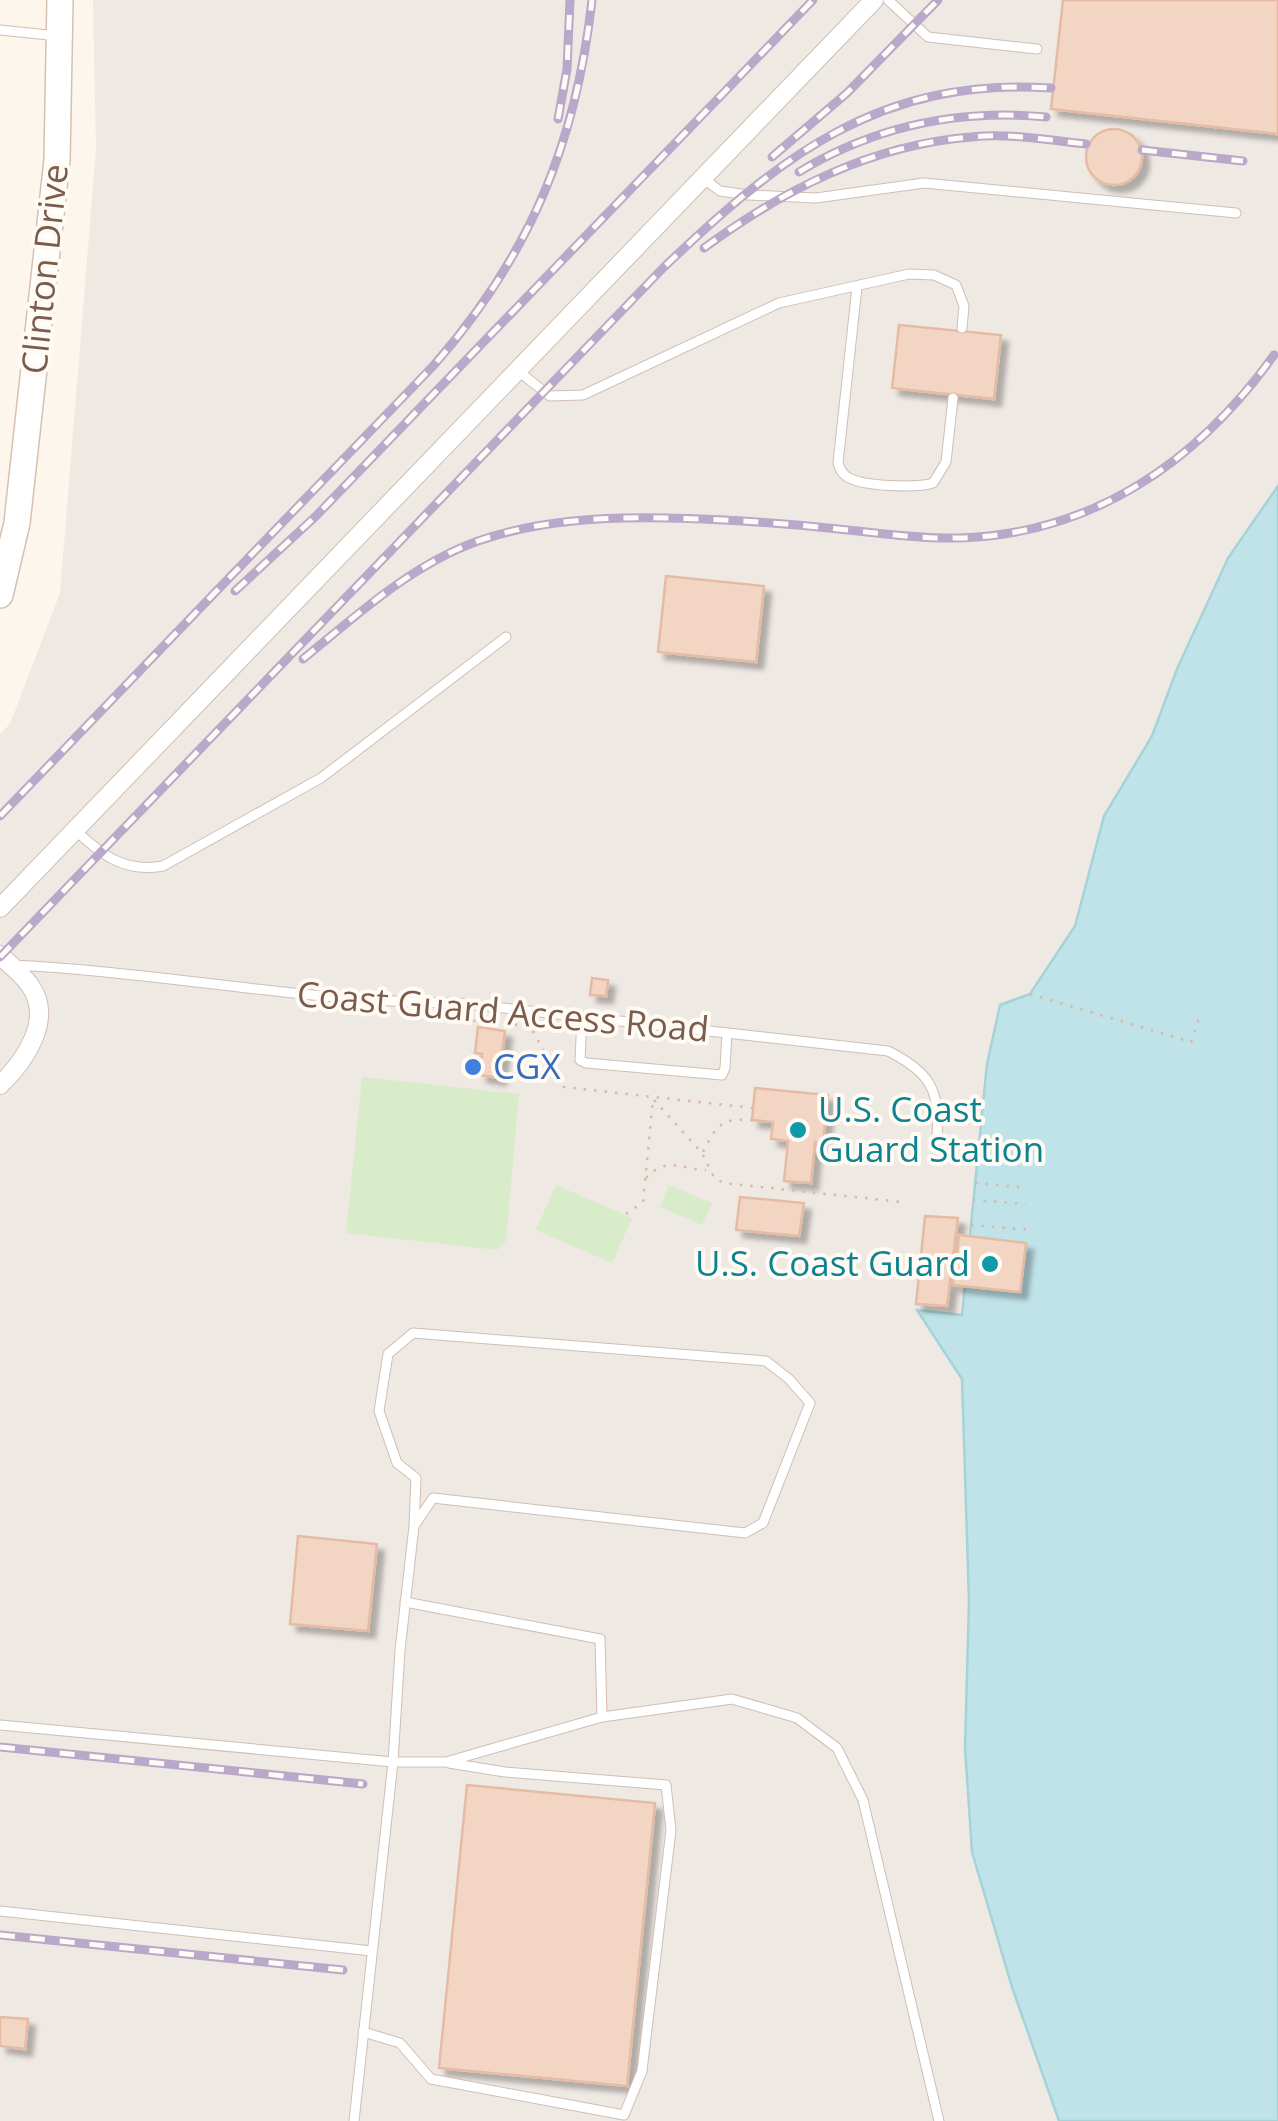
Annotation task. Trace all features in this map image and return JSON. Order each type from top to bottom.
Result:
[{"type":"main road","name":"Clinton Drive","points":[[0,595],[57,160],[60,0]]},
{"type":"street","points":[[0,908],[874,0]]},
{"type":"street","points":[[0,1085],[21,1063],[37,1028],[36,994],[5,960]]},
{"type":"lane","points":[[888,0],[928,37],[1037,49]]},
{"type":"lane","points":[[0,30],[60,36]]},
{"type":"lane","points":[[704,178],[720,190],[748,195],[816,198],[924,183],[1236,214]]},
{"type":"lane","points":[[518,370],[550,396],[583,395],[778,304],[909,274],[946,278],[962,295],[962,328]]},
{"type":"lane","points":[[857,287],[838,463],[842,471],[860,482],[922,487],[933,484],[946,462],[953,398]]},
{"type":"lane","points":[[74,829],[120,865],[144,869],[163,866],[321,778],[506,637]]},
{"type":"lane","name":"Coast Guard Access Road","points":[[5,960],[392,1003],[459,1003],[888,1051],[911,1062],[930,1081],[939,1110],[937,1135]]},
{"type":"lane","points":[[582,1017],[578,1053],[586,1064],[722,1075],[727,1033]]},
{"type":"lane","points":[[354,2121],[414,1526],[416,1478],[397,1462],[380,1410],[388,1354],[413,1333],[766,1361],[810,1403],[763,1522],[744,1533],[433,1498],[414,1526]]},
{"type":"lane","points":[[405,1602],[600,1639],[602,1717]]},
{"type":"lane","points":[[446,1762],[602,1717],[732,1699],[797,1718],[837,1748],[863,1800],[939,2121]]},
{"type":"lane","points":[[0,1725],[393,1762],[446,1762],[504,1772],[666,1785],[672,1830],[642,2071],[624,2115],[432,2079],[400,2043],[363,2032]]},
{"type":"lane","points":[[0,1911],[372,1951]]},
{"type":"path","points":[[1030,994],[1190,1042],[1200,1015]]},
{"type":"path","points":[[418,1016],[530,1026],[564,1087],[754,1108]]},
{"type":"path","points":[[653,1099],[702,1153],[707,1169],[723,1183],[902,1202]]},
{"type":"path","points":[[626,1214],[642,1206],[653,1099]]},
{"type":"path","points":[[702,1153],[718,1126],[729,1120],[752,1120]]},
{"type":"path","points":[[645,1180],[664,1164],[704,1172],[707,1169]]},
{"type":"path","points":[[975,1183],[1027,1188]]},
{"type":"path","points":[[973,1200],[1026,1204]]},
{"type":"path","points":[[970,1225],[1032,1230]]},
{"type":"shaded area","points":[[93,0],[1278,0],[1278,502],[1228,558],[1177,669],[1152,736],[1104,816],[1075,926],[987,1067],[962,1315],[918,1311],[962,1379],[969,1602],[965,1748],[972,1852],[1059,2121],[0,2121],[0,734],[10,724],[60,593],[96,149]]},
{"type":"green space","points":[[362,1077],[519,1094],[506,1241],[497,1250],[346,1233]]},
{"type":"green space","points":[[556,1185],[632,1218],[612,1263],[536,1230]]},
{"type":"green space","points":[[669,1185],[712,1203],[702,1225],[660,1207]]},
{"type":"water","points":[[1278,486],[1278,2121],[1059,2121],[1012,1987],[972,1852],[965,1748],[969,1602],[962,1379],[917,1310],[962,1315],[987,1064],[1000,1005],[1030,994],[1075,926],[1104,816],[1152,736],[1177,669],[1228,558]]},
{"type":"building","points":[[1063,0],[1278,0],[1278,134],[1051,109]]},
{"type":"building","points":[[1114,129],[1134,137],[1142,157],[1134,177],[1114,185],[1094,177],[1086,157],[1094,137]]},
{"type":"building","points":[[899,325],[1001,335],[994,399],[892,388]]},
{"type":"building","points":[[666,576],[764,586],[756,662],[658,652]]},
{"type":"building","points":[[592,978],[608,980],[606,996],[590,995]]},
{"type":"building","points":[[478,1027],[505,1031],[499,1078],[480,1075],[482,1054],[475,1053]]},
{"type":"building","name":"U.S. Coast Guard Station","points":[[755,1088],[828,1095],[823,1143],[815,1142],[811,1183],[784,1181],[788,1141],[771,1139],[773,1122],[752,1120]]},
{"type":"building","points":[[740,1197],[804,1203],[799,1236],[736,1230]]},
{"type":"building","points":[[925,1216],[958,1218],[947,1306],[916,1304]]},
{"type":"building","name":"U.S. Coast Guard","points":[[959,1235],[1026,1243],[1020,1292],[953,1285]]},
{"type":"building","points":[[298,1536],[377,1544],[368,1631],[290,1624]]},
{"type":"building","points":[[467,1785],[655,1803],[627,2086],[439,2068]]},
{"type":"building","points":[[0,2017],[28,2019],[25,2049],[0,2046]]},
{"type":"railway","points":[[558,119],[567,69],[570,0]]},
{"type":"railway","points":[[0,816],[434,365],[468,324],[497,282],[543,195],[574,102],[592,0]]},
{"type":"railway","points":[[235,591],[316,516],[813,0]]},
{"type":"railway","points":[[772,157],[847,93],[938,0]]},
{"type":"railway","points":[[0,957],[663,268],[749,191],[837,132],[884,111],[934,96],[990,88],[1051,88]]},
{"type":"railway","points":[[799,172],[857,143],[918,124],[981,116],[1046,117]]},
{"type":"railway","points":[[704,248],[797,190],[863,160],[898,150],[985,136],[1086,144]]},
{"type":"railway","points":[[1142,150],[1243,161]]},
{"type":"railway","points":[[303,659],[386,592],[430,563],[478,541],[524,528],[594,519],[665,518],[959,538],[1054,523],[1139,485],[1177,458],[1212,428],[1274,355]]},
{"type":"railway","points":[[0,1747],[363,1784]]},
{"type":"railway","points":[[0,1935],[343,1970]]},
{"type":"place","name":"CGX","points":[[473,1067]]},
{"type":"place","name":"U.S. Coast Guard Station","points":[[798,1130]]},
{"type":"place","name":"U.S. Coast Guard","points":[[990,1264]]}]
